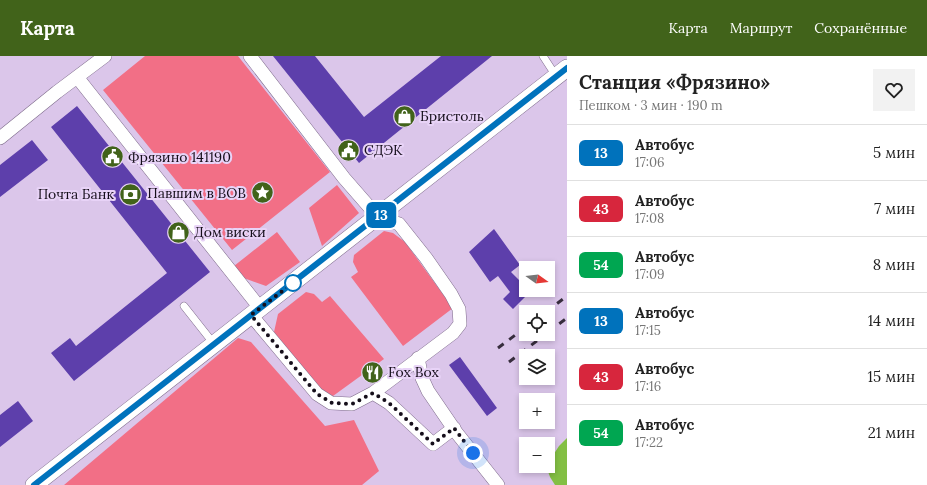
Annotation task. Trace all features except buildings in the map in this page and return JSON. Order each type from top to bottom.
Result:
[{"type":"street","points":[[0,138],[105,56]]},
{"type":"street","points":[[77,77],[256,311],[317,394],[332,403],[352,404],[373,393],[457,330],[460,324],[459,310],[451,294],[426,258],[399,224],[378,217],[344,178],[250,56]]},
{"type":"street","points":[[34,485],[562,72]]},
{"type":"street","points":[[418,358],[422,378],[428,392],[498,485]]},
{"type":"street","points":[[373,393],[389,403],[433,444],[454,428]]},
{"type":"lane","points":[[543,56],[562,72]]},
{"type":"lane","points":[[184,306],[214,344]]},
{"type":"shaded area","points":[[145,56],[238,56],[330,172],[232,250],[103,90]]},
{"type":"shaded area","points":[[337,185],[359,213],[322,246],[309,208]]},
{"type":"shaded area","points":[[384,231],[393,233],[405,242],[453,308],[403,346],[351,277],[358,272],[353,262],[354,255]]},
{"type":"shaded area","points":[[277,232],[300,262],[266,286],[241,277],[234,266]]},
{"type":"shaded area","points":[[306,292],[314,294],[322,302],[330,296],[384,359],[333,396],[317,387],[274,332],[278,314]]},
{"type":"shaded area","points":[[238,338],[251,342],[325,426],[354,420],[379,471],[362,485],[64,485]]},
{"type":"shaded area","points":[[567,438],[567,485],[555,485],[549,473],[555,473],[555,452]]},
{"type":"railway","points":[[555,305],[567,296]]},
{"type":"railway","points":[[555,327],[567,318]]},
{"type":"railway","points":[[498,348],[519,332]]},
{"type":"railway","points":[[509,362],[537,341]]},
{"type":"bus line","name":"13","points":[[34,485],[567,68]]},
{"type":"place","name":"Бристоль","points":[[405,116]]},
{"type":"place","name":"СДЭК","points":[[349,150]]},
{"type":"place","name":"Фрязино 141190","points":[[113,157]]},
{"type":"place","name":"Павшим в ВОВ","points":[[262,193]]},
{"type":"place","name":"Почта Банк","points":[[130,194]]},
{"type":"place","name":"Дом виски","points":[[179,232]]},
{"type":"place","name":"Fox Box","points":[[373,372]]},
{"type":"route","points":[[293,283],[251,315],[317,394],[332,403],[352,404],[373,393],[389,403],[433,444],[454,428],[473,453]]}]
